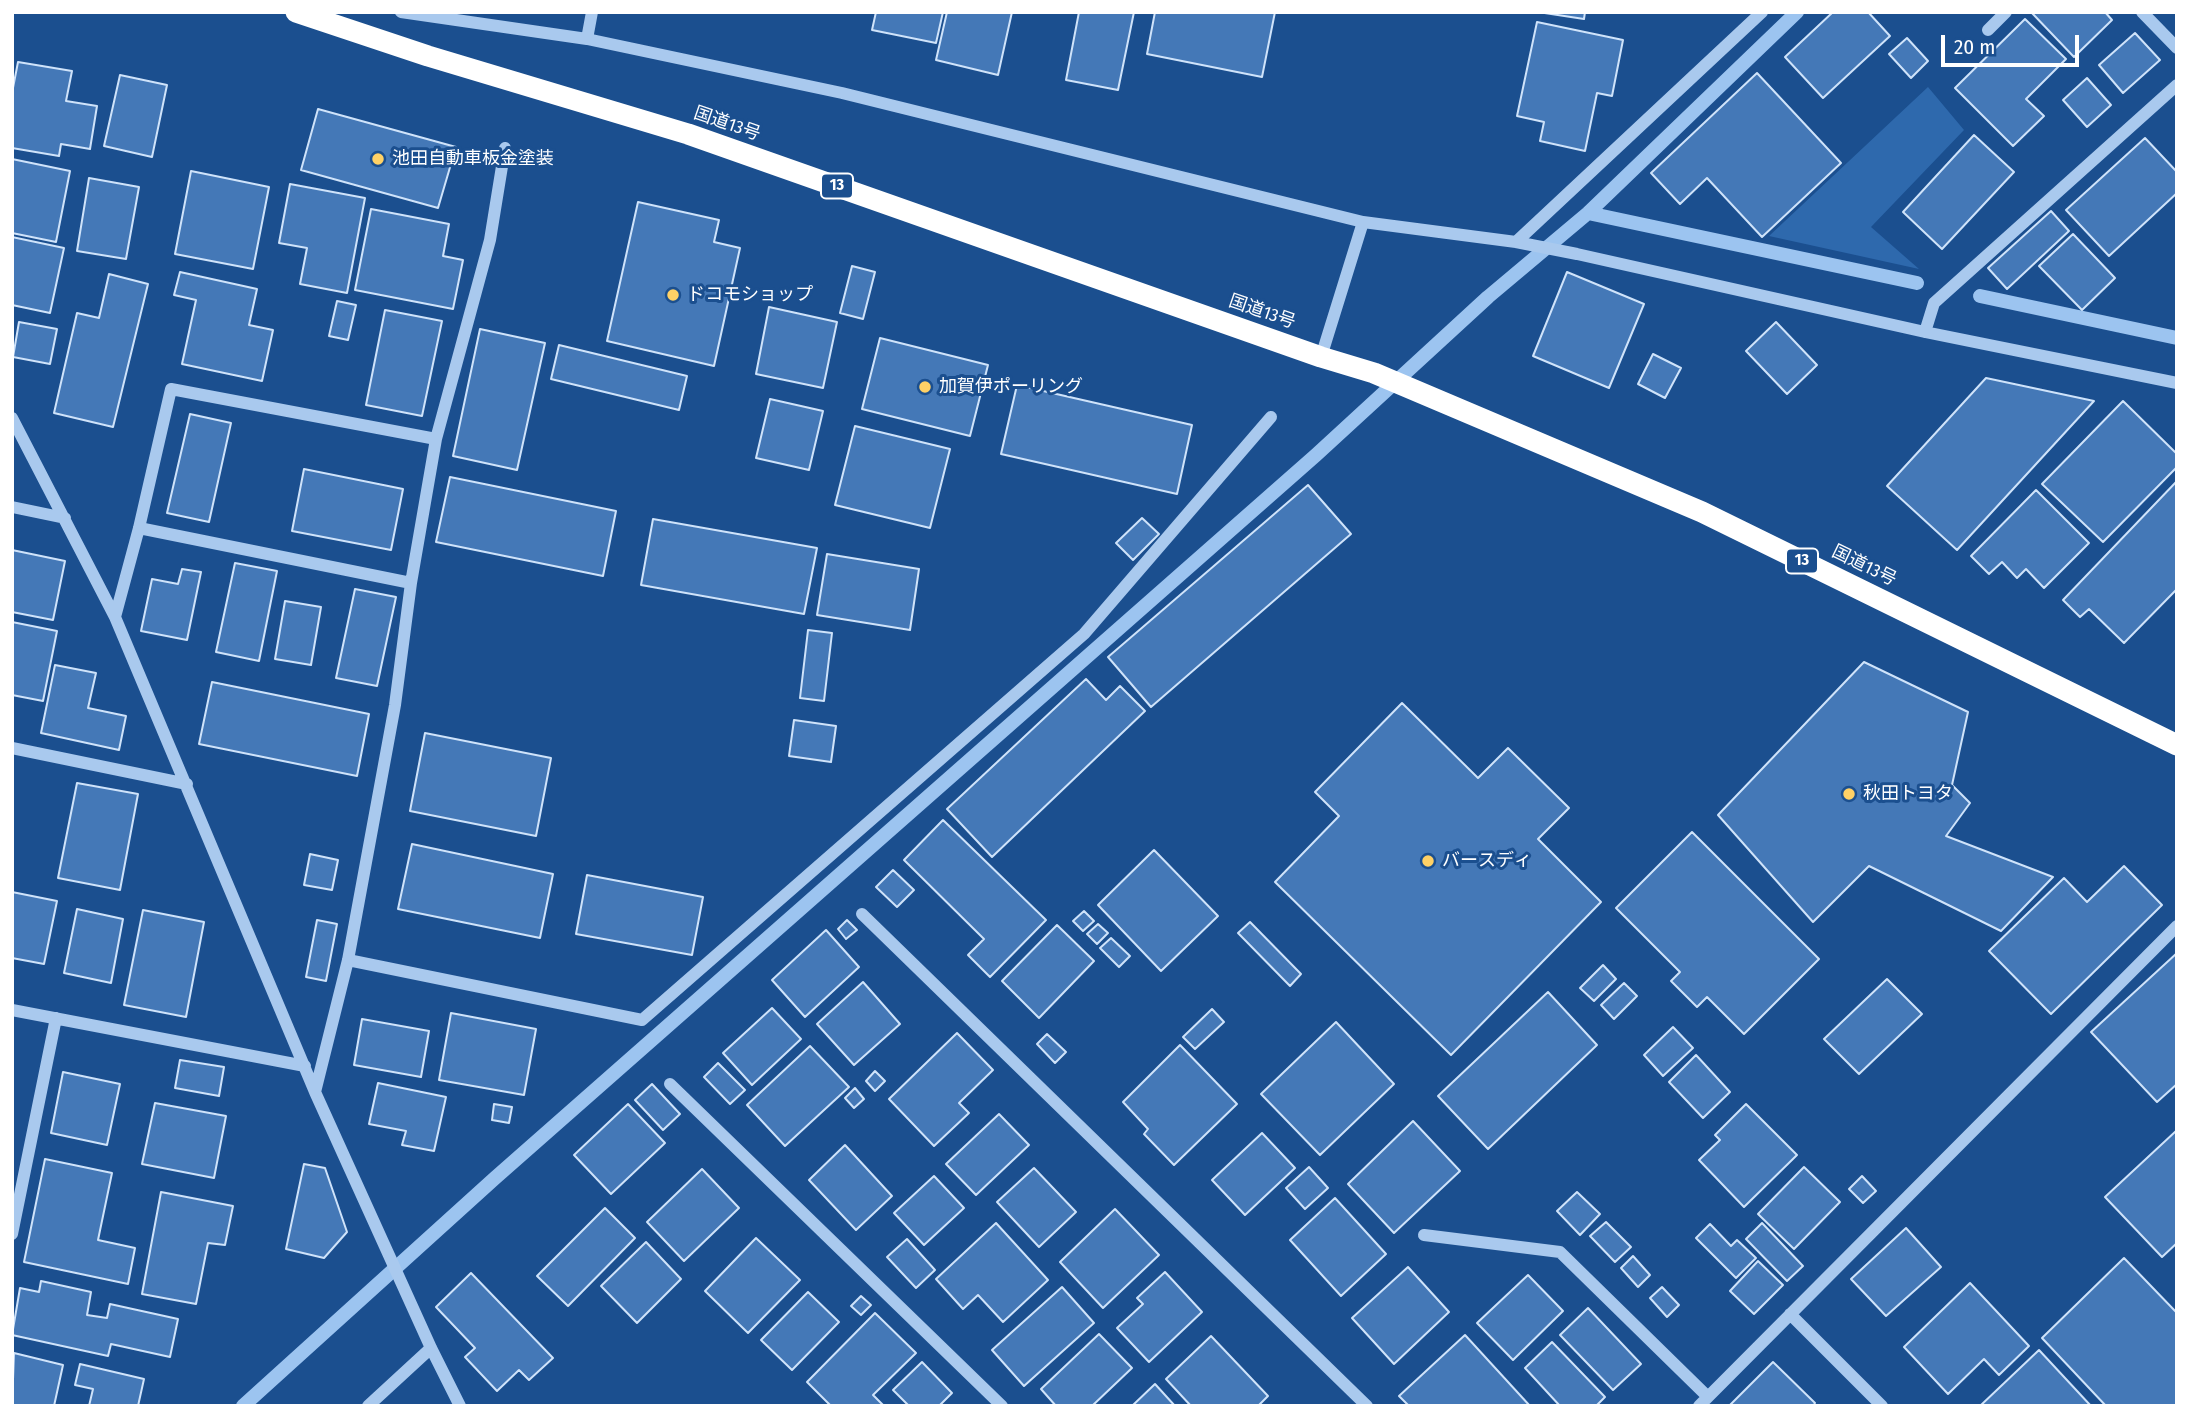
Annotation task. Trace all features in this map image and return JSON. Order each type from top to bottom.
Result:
[{"type":"highway","name":"国道13号","points":[[296,12],[441,60],[688,134],[1321,357],[1374,373],[1702,512],[2177,745]]},
{"type":"street","points":[[401,12],[587,40],[842,93],[1363,222],[1516,242],[1577,254],[1925,332],[2177,383]]},
{"type":"street","points":[[587,40],[592,12]]},
{"type":"street","points":[[1516,242],[1762,12]]},
{"type":"street","points":[[1988,30],[2006,12]]},
{"type":"street","points":[[2142,12],[2177,48]]},
{"type":"street","points":[[1925,332],[1934,303],[2177,85]]},
{"type":"street","points":[[315,1092],[348,960],[395,705],[411,583],[436,439],[490,240],[505,148]]},
{"type":"street","points":[[1321,357],[1363,222]]},
{"type":"street","points":[[115,617],[171,389],[436,439]]},
{"type":"street","points":[[348,960],[642,1020],[1084,634],[1271,417]]},
{"type":"street","points":[[12,418],[115,617],[315,1092],[460,1406]]},
{"type":"street","points":[[12,507],[65,518]]},
{"type":"street","points":[[139,528],[411,583]]},
{"type":"street","points":[[12,748],[187,784]]},
{"type":"street","points":[[862,914],[1367,1406]]},
{"type":"street","points":[[1424,1234],[1560,1252],[1703,1401],[2177,926]]},
{"type":"street","points":[[12,1010],[304,1066]]},
{"type":"street","points":[[12,1234],[56,1018]]},
{"type":"street","points":[[670,1084],[1002,1406]]},
{"type":"street","points":[[1790,1314],[1882,1406]]},
{"type":"street","points":[[368,1406],[431,1348]]},
{"type":"shaded area","points":[[1928,87],[1964,130],[1871,227],[1919,269],[1769,236]]},
{"type":"building","points":[[876,12],[943,12],[936,43],[872,30]]},
{"type":"building","points":[[947,12],[1012,12],[998,75],[936,60]]},
{"type":"building","points":[[1079,12],[1134,12],[1118,90],[1066,80]]},
{"type":"building","points":[[1155,12],[1275,12],[1262,77],[1147,54]]},
{"type":"building","points":[[1538,12],[1585,12],[1584,19]]},
{"type":"building","points":[[1833,12],[1868,12],[1890,36],[1823,98],[1785,57]]},
{"type":"building","points":[[2031,12],[2105,12],[2112,20],[2074,57]]},
{"type":"building","points":[[2025,19],[2066,59],[2026,99],[2044,116],[2013,146],[1955,88]]},
{"type":"building","points":[[1537,22],[1623,40],[1612,96],[1597,93],[1585,151],[1540,141],[1544,122],[1517,116]]},
{"type":"building","points":[[2135,33],[2160,60],[2123,93],[2099,65]]},
{"type":"building","points":[[1907,38],[1928,61],[1911,78],[1889,54]]},
{"type":"building","points":[[18,62],[72,71],[66,101],[97,106],[90,149],[61,144],[59,156],[12,148],[12,93]]},
{"type":"building","points":[[1757,73],[1841,163],[1762,237],[1707,178],[1680,204],[1651,173]]},
{"type":"building","points":[[120,75],[167,85],[152,157],[104,146]]},
{"type":"building","points":[[2087,78],[2111,105],[2087,127],[2063,100]]},
{"type":"building","name":"池田自動車板金塗装","points":[[318,109],[456,147],[438,208],[301,170]]},
{"type":"building","points":[[1974,135],[2014,172],[1942,249],[1903,212]]},
{"type":"building","points":[[2145,138],[2177,172],[2177,193],[2109,256],[2066,210]]},
{"type":"building","points":[[12,159],[70,171],[56,242],[12,233]]},
{"type":"building","points":[[191,171],[269,187],[253,269],[175,254]]},
{"type":"building","points":[[89,178],[139,187],[126,259],[77,251]]},
{"type":"building","points":[[290,184],[365,198],[347,293],[300,284],[307,248],[279,243]]},
{"type":"building","name":"ドコモショップ","points":[[638,202],[719,220],[714,242],[740,248],[714,366],[607,341]]},
{"type":"building","points":[[371,209],[449,224],[443,256],[463,260],[453,309],[355,290]]},
{"type":"building","points":[[2051,211],[2069,231],[2007,289],[1988,268]]},
{"type":"building","points":[[2073,234],[2115,278],[2082,310],[2039,266]]},
{"type":"building","points":[[12,237],[64,248],[50,313],[12,305]]},
{"type":"building","points":[[852,266],[875,272],[863,319],[840,313]]},
{"type":"building","points":[[180,272],[257,289],[249,325],[273,330],[262,381],[182,364],[196,300],[174,295]]},
{"type":"building","points":[[1567,272],[1644,304],[1609,388],[1533,356]]},
{"type":"building","points":[[109,274],[148,284],[113,427],[54,413],[77,313],[99,318]]},
{"type":"building","points":[[337,301],[356,305],[348,340],[329,336]]},
{"type":"building","points":[[769,307],[837,322],[823,388],[756,374]]},
{"type":"building","points":[[385,310],[442,321],[422,416],[366,405]]},
{"type":"building","points":[[19,322],[57,329],[50,364],[13,357]]},
{"type":"building","points":[[1776,322],[1817,365],[1787,394],[1746,351]]},
{"type":"building","points":[[480,329],[545,343],[517,470],[453,456]]},
{"type":"building","name":"加賀伊ポーリング","points":[[880,338],[988,365],[970,436],[862,409]]},
{"type":"building","points":[[559,345],[687,376],[679,410],[551,379]]},
{"type":"building","points":[[1653,354],[1681,368],[1665,398],[1638,384]]},
{"type":"building","points":[[1986,378],[2094,401],[1957,550],[1887,486]]},
{"type":"building","points":[[1017,385],[1192,425],[1177,494],[1001,454]]},
{"type":"building","points":[[770,399],[823,411],[809,470],[756,458]]},
{"type":"building","points":[[2123,401],[2177,454],[2177,467],[2103,542],[2042,484]]},
{"type":"building","points":[[190,414],[231,423],[209,522],[167,513]]},
{"type":"building","points":[[855,426],[950,449],[930,528],[835,505]]},
{"type":"building","points":[[304,469],[403,489],[391,550],[292,531]]},
{"type":"building","points":[[450,477],[616,511],[603,576],[436,542]]},
{"type":"building","points":[[2177,481],[2177,589],[2124,643],[2089,609],[2080,617],[2063,600]]},
{"type":"building","points":[[1308,485],[1351,534],[1151,707],[1108,657]]},
{"type":"building","points":[[2036,490],[2089,543],[2044,588],[2026,569],[2017,578],[2002,562],[1989,574],[1971,556]]},
{"type":"building","points":[[1142,518],[1159,534],[1133,560],[1116,543]]},
{"type":"building","points":[[653,519],[817,548],[804,614],[641,585]]},
{"type":"building","points":[[12,550],[65,561],[53,620],[12,612]]},
{"type":"building","points":[[827,554],[919,569],[910,630],[817,615]]},
{"type":"building","points":[[235,563],[277,571],[259,661],[216,652]]},
{"type":"building","points":[[182,569],[201,572],[187,640],[141,631],[152,579],[178,584]]},
{"type":"building","points":[[355,589],[396,597],[377,686],[336,678]]},
{"type":"building","points":[[285,601],[321,607],[311,665],[275,659]]},
{"type":"building","points":[[12,622],[57,631],[43,701],[12,695]]},
{"type":"building","points":[[808,630],[832,633],[824,701],[800,698]]},
{"type":"building","name":"秋田トヨタ","points":[[1864,662],[1968,712],[1952,785],[1970,803],[1946,836],[2053,877],[2001,931],[1869,866],[1813,922],[1718,815]]},
{"type":"building","points":[[55,665],[96,673],[88,708],[126,716],[119,750],[41,733]]},
{"type":"building","points":[[1086,679],[1106,700],[1120,686],[1145,711],[992,857],[947,809]]},
{"type":"building","points":[[212,682],[369,714],[357,776],[199,744]]},
{"type":"building","name":"バースディ","points":[[1402,703],[1478,778],[1508,748],[1569,808],[1538,839],[1601,902],[1451,1055],[1275,882],[1339,816],[1315,792]]},
{"type":"building","points":[[794,720],[836,726],[831,762],[789,756]]},
{"type":"building","points":[[425,733],[551,758],[536,836],[410,811]]},
{"type":"building","points":[[77,783],[138,794],[120,890],[58,878]]},
{"type":"building","points":[[943,820],[1046,920],[990,977],[968,955],[984,939],[904,860]]},
{"type":"building","points":[[1692,832],[1819,959],[1744,1034],[1707,997],[1697,1007],[1671,981],[1680,972],[1616,908]]},
{"type":"building","points":[[412,844],[553,874],[540,938],[398,909]]},
{"type":"building","points":[[1154,850],[1218,916],[1161,971],[1098,905]]},
{"type":"building","points":[[310,854],[338,860],[332,890],[304,885]]},
{"type":"building","points":[[2124,866],[2162,905],[2051,1014],[1989,951],[2064,878],[2087,902]]},
{"type":"building","points":[[893,870],[914,890],[897,907],[876,887]]},
{"type":"building","points":[[587,875],[703,897],[692,955],[576,934]]},
{"type":"building","points":[[12,892],[57,901],[44,964],[12,958]]},
{"type":"building","points":[[77,909],[123,919],[111,983],[64,973]]},
{"type":"building","points":[[143,910],[204,922],[186,1017],[124,1005]]},
{"type":"building","points":[[1084,911],[1094,921],[1083,931],[1073,921]]},
{"type":"building","points":[[317,920],[337,924],[326,981],[306,977]]},
{"type":"building","points":[[847,920],[857,930],[846,939],[838,929]]},
{"type":"building","points":[[1250,922],[1301,974],[1290,986],[1238,933]]},
{"type":"building","points":[[1098,924],[1108,933],[1097,944],[1087,934]]},
{"type":"building","points":[[1057,925],[1094,961],[1039,1018],[1002,981]]},
{"type":"building","points":[[826,930],[859,967],[805,1017],[772,980]]},
{"type":"building","points":[[1111,938],[1130,956],[1119,967],[1100,948]]},
{"type":"building","points":[[2177,953],[2177,1084],[2157,1102],[2091,1032]]},
{"type":"building","points":[[1603,965],[1616,979],[1594,1001],[1580,988]]},
{"type":"building","points":[[1887,979],[1922,1014],[1859,1074],[1824,1039]]},
{"type":"building","points":[[863,982],[900,1024],[854,1065],[817,1024]]},
{"type":"building","points":[[1624,983],[1637,996],[1614,1019],[1601,1005]]},
{"type":"building","points":[[1548,992],[1597,1045],[1488,1149],[1438,1096]]},
{"type":"building","points":[[772,1008],[801,1039],[752,1085],[723,1053]]},
{"type":"building","points":[[1212,1009],[1224,1022],[1195,1049],[1183,1037]]},
{"type":"building","points":[[451,1013],[536,1029],[524,1095],[439,1080]]},
{"type":"building","points":[[362,1019],[429,1031],[421,1077],[354,1065]]},
{"type":"building","points":[[1336,1022],[1394,1084],[1320,1155],[1261,1094]]},
{"type":"building","points":[[1673,1027],[1693,1048],[1663,1076],[1644,1055]]},
{"type":"building","points":[[957,1033],[993,1070],[959,1103],[969,1113],[934,1146],[889,1099]]},
{"type":"building","points":[[1047,1034],[1066,1052],[1055,1063],[1037,1044]]},
{"type":"building","points":[[1180,1045],[1237,1104],[1174,1165],[1144,1134],[1148,1129],[1123,1102]]},
{"type":"building","points":[[810,1046],[849,1087],[785,1146],[747,1105]]},
{"type":"building","points":[[1696,1055],[1730,1092],[1703,1118],[1669,1082]]},
{"type":"building","points":[[180,1060],[224,1067],[219,1096],[175,1088]]},
{"type":"building","points":[[718,1063],[745,1090],[730,1104],[704,1077]]},
{"type":"building","points":[[875,1071],[885,1081],[875,1091],[866,1081]]},
{"type":"building","points":[[63,1072],[120,1084],[107,1145],[51,1133]]},
{"type":"building","points":[[378,1083],[446,1097],[434,1151],[402,1145],[406,1131],[369,1124]]},
{"type":"building","points":[[652,1084],[680,1114],[663,1130],[635,1100]]},
{"type":"building","points":[[855,1088],[864,1099],[854,1108],[845,1098]]},
{"type":"building","points":[[155,1103],[226,1116],[214,1178],[142,1164]]},
{"type":"building","points":[[494,1104],[512,1107],[509,1123],[492,1120]]},
{"type":"building","points":[[628,1104],[665,1143],[611,1194],[574,1155]]},
{"type":"building","points":[[1746,1104],[1797,1155],[1744,1207],[1699,1160],[1720,1140],[1715,1135]]},
{"type":"building","points":[[999,1114],[1029,1145],[976,1195],[946,1164]]},
{"type":"building","points":[[1413,1121],[1460,1171],[1394,1233],[1348,1184]]},
{"type":"building","points":[[2176,1131],[2177,1243],[2162,1257],[2105,1197]]},
{"type":"building","points":[[1262,1133],[1295,1168],[1245,1215],[1212,1180]]},
{"type":"building","points":[[845,1145],[892,1196],[856,1230],[809,1180]]},
{"type":"building","points":[[45,1159],[112,1173],[98,1240],[135,1248],[128,1284],[24,1262]]},
{"type":"building","points":[[304,1164],[325,1168],[347,1232],[324,1258],[286,1249]]},
{"type":"building","points":[[1309,1167],[1328,1188],[1305,1209],[1286,1188]]},
{"type":"building","points":[[1804,1167],[1840,1202],[1794,1249],[1758,1214]]},
{"type":"building","points":[[1034,1168],[1076,1212],[1039,1247],[997,1202]]},
{"type":"building","points":[[702,1169],[739,1208],[684,1261],[647,1222]]},
{"type":"building","points":[[934,1176],[964,1208],[924,1245],[894,1213]]},
{"type":"building","points":[[1862,1176],[1876,1191],[1863,1203],[1849,1189]]},
{"type":"building","points":[[161,1192],[233,1206],[225,1245],[208,1243],[196,1304],[142,1294]]},
{"type":"building","points":[[1577,1192],[1600,1214],[1580,1235],[1557,1211]]},
{"type":"building","points":[[1335,1198],[1386,1254],[1341,1296],[1290,1240]]},
{"type":"building","points":[[605,1208],[635,1238],[568,1306],[537,1276]]},
{"type":"building","points":[[1115,1209],[1159,1255],[1103,1308],[1060,1262]]},
{"type":"building","points":[[1606,1222],[1631,1247],[1615,1262],[1590,1236]]},
{"type":"building","points":[[996,1223],[1048,1280],[1003,1322],[978,1295],[963,1309],[936,1279]]},
{"type":"building","points":[[1762,1223],[1803,1266],[1787,1281],[1746,1239]]},
{"type":"building","points":[[1710,1224],[1731,1246],[1737,1240],[1756,1258],[1736,1278],[1696,1238]]},
{"type":"building","points":[[1906,1228],[1941,1267],[1886,1316],[1851,1279]]},
{"type":"building","points":[[756,1238],[800,1280],[748,1333],[705,1291]]},
{"type":"building","points":[[907,1239],[935,1270],[916,1288],[887,1257]]},
{"type":"building","points":[[646,1242],[681,1279],[637,1323],[601,1286]]},
{"type":"building","points":[[1633,1256],[1650,1275],[1638,1287],[1621,1268]]},
{"type":"building","points":[[2124,1258],[2177,1313],[2177,1406],[2106,1406],[2042,1338]]},
{"type":"building","points":[[1758,1261],[1783,1285],[1754,1314],[1730,1291]]},
{"type":"building","points":[[1408,1267],[1449,1312],[1394,1364],[1352,1318]]},
{"type":"building","points":[[1165,1272],[1202,1312],[1149,1362],[1117,1328],[1143,1304],[1137,1298]]},
{"type":"building","points":[[471,1273],[553,1358],[529,1380],[519,1370],[497,1391],[465,1357],[475,1348],[436,1307]]},
{"type":"building","points":[[1528,1275],[1563,1311],[1513,1360],[1477,1323]]},
{"type":"building","points":[[41,1281],[91,1292],[87,1315],[107,1318],[110,1304],[178,1319],[170,1357],[111,1344],[108,1356],[12,1335],[20,1288],[39,1292]]},
{"type":"building","points":[[1970,1283],[2029,1346],[1999,1375],[1984,1359],[1948,1394],[1904,1347]]},
{"type":"building","points":[[1062,1287],[1094,1323],[1024,1386],[992,1350]]},
{"type":"building","points":[[1662,1287],[1679,1305],[1667,1317],[1650,1298]]},
{"type":"building","points":[[808,1292],[839,1322],[792,1370],[761,1340]]},
{"type":"building","points":[[861,1296],[871,1305],[861,1315],[851,1306]]},
{"type":"building","points":[[1588,1308],[1641,1364],[1613,1390],[1560,1335]]},
{"type":"building","points":[[875,1313],[916,1353],[873,1395],[884,1406],[831,1406],[807,1382]]},
{"type":"building","points":[[1099,1334],[1132,1368],[1092,1406],[1056,1406],[1041,1389]]},
{"type":"building","points":[[1465,1335],[1530,1406],[1409,1406],[1399,1396]]},
{"type":"building","points":[[1211,1336],[1268,1396],[1258,1406],[1191,1406],[1166,1379]]},
{"type":"building","points":[[1552,1342],[1605,1397],[1596,1406],[1560,1406],[1525,1368]]},
{"type":"building","points":[[2039,1350],[2091,1406],[1980,1406]]},
{"type":"building","points":[[14,1353],[63,1365],[54,1406],[12,1406]]},
{"type":"building","points":[[922,1362],[952,1393],[939,1406],[909,1406],[893,1390]]},
{"type":"building","points":[[1773,1362],[1815,1403],[1813,1406],[1729,1406]]},
{"type":"building","points":[[80,1364],[144,1379],[138,1406],[89,1406],[93,1389],[75,1385]]},
{"type":"building","points":[[1155,1384],[1175,1406],[1132,1406]]},
{"type":"waterway","points":[[243,1406],[495,1178],[1316,455],[1488,297],[1588,213],[1797,12]]},
{"type":"waterway","points":[[1588,213],[1917,283]]},
{"type":"waterway","points":[[1980,296],[2177,338]]},
{"type":"place","name":"池田自動車板金塗装","points":[[378,159]]},
{"type":"place","name":"ドコモショップ","points":[[673,295]]},
{"type":"place","name":"加賀伊ポーリング","points":[[925,387]]},
{"type":"place","name":"秋田トヨタ","points":[[1849,794]]},
{"type":"place","name":"バースディ","points":[[1428,861]]}]
